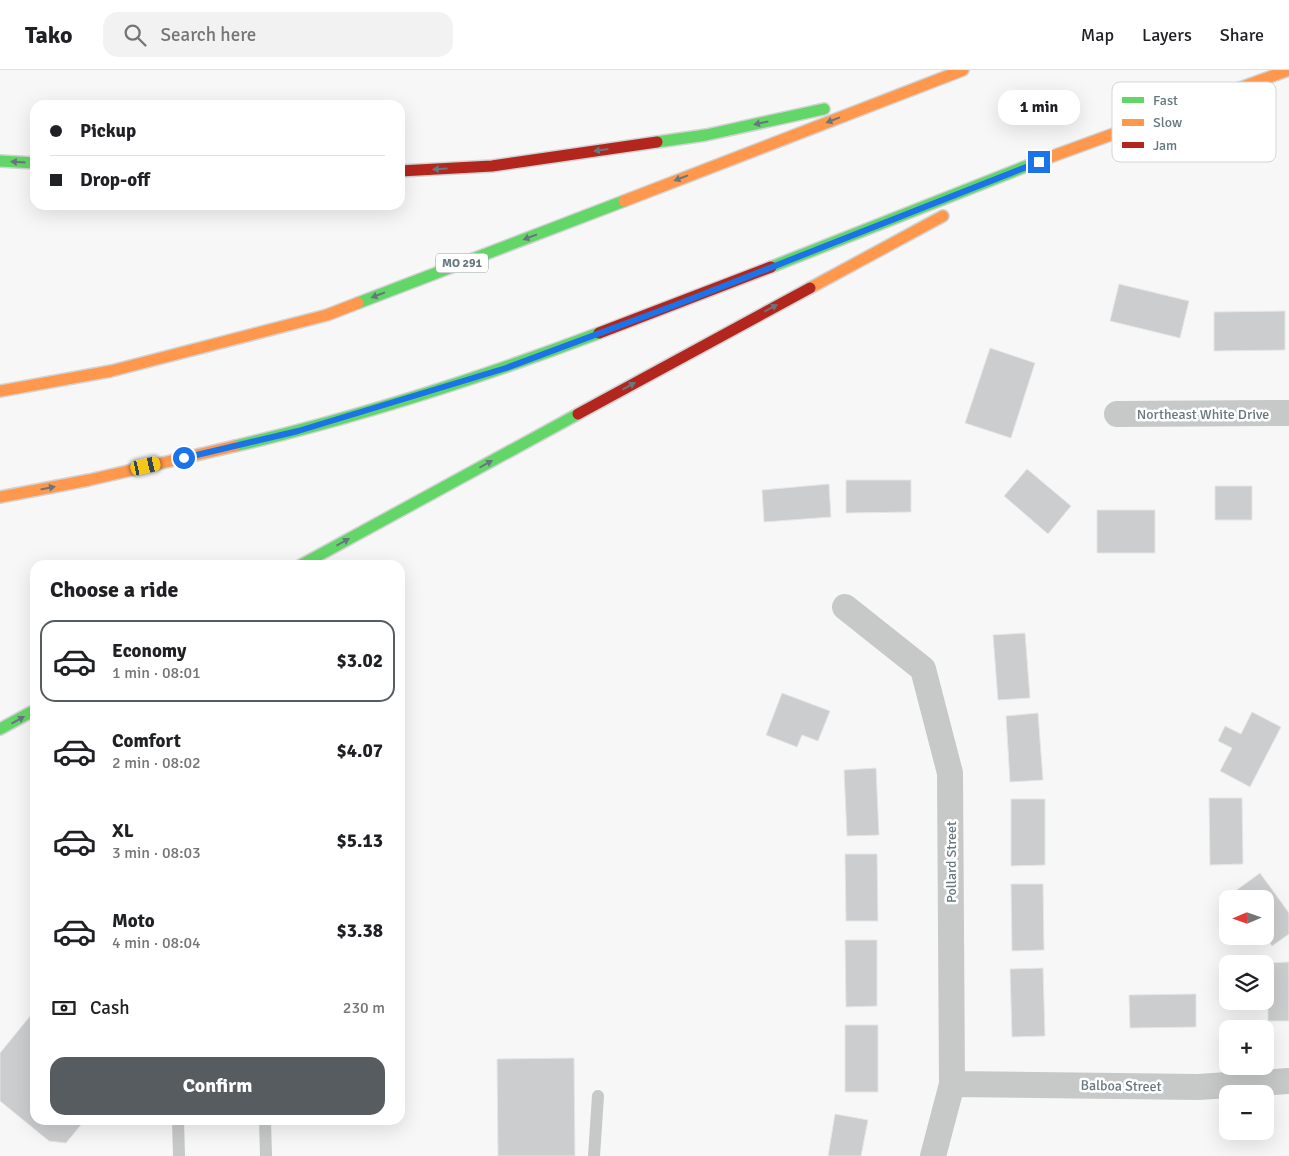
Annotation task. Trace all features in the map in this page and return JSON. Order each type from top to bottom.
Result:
[{"type":"highway","name":"MO 291","points":[[0,391],[111,371],[327,315],[964,70]]},
{"type":"highway","points":[[1256,82],[1289,70]]},
{"type":"highway","points":[[405,171],[492,166],[706,135],[911,90]]},
{"type":"highway","points":[[0,497],[89,480],[298,431],[506,368],[678,304],[1112,134]]},
{"type":"highway","points":[[980,197],[1076,147]]},
{"type":"highway","points":[[0,161],[30,163]]},
{"type":"highway","points":[[310,560],[953,210]]},
{"type":"highway","points":[[0,729],[30,713]]},
{"type":"street","name":"Northeast White Drive","points":[[1117,414],[1289,414]]},
{"type":"street","name":"Pollard Street","points":[[845,607],[923,669],[950,773],[952,1084],[933,1156]]},
{"type":"street","name":"Balboa Street","points":[[952,1084],[1198,1087],[1289,1081]]},
{"type":"lane","points":[[594,1156],[598,1096]]},
{"type":"lane","points":[[178,1125],[179,1156]]},
{"type":"lane","points":[[265,1125],[266,1156]]},
{"type":"building","points":[[1119,284],[1189,301],[1180,338],[1110,321]]},
{"type":"building","points":[[1285,311],[1285,350],[1214,351],[1214,312]]},
{"type":"building","points":[[990,348],[1035,363],[1011,438],[965,423]]},
{"type":"building","points":[[1027,469],[1071,506],[1048,534],[1004,496]]},
{"type":"building","points":[[846,480],[911,480],[911,512],[846,513]]},
{"type":"building","points":[[829,484],[831,517],[764,522],[762,490]]},
{"type":"building","points":[[1215,486],[1252,486],[1252,520],[1215,520]]},
{"type":"building","points":[[1097,510],[1155,510],[1155,553],[1097,553]]},
{"type":"building","points":[[1025,633],[1030,698],[998,700],[993,635]]},
{"type":"building","points":[[782,693],[830,711],[818,741],[802,735],[797,747],[766,735]]},
{"type":"building","points":[[1252,712],[1281,727],[1250,787],[1220,771],[1232,748],[1218,741],[1225,726],[1241,734]]},
{"type":"building","points":[[1038,713],[1043,780],[1010,782],[1006,716]]},
{"type":"building","points":[[876,768],[879,835],[847,836],[844,770]]},
{"type":"building","points":[[1209,798],[1242,798],[1243,864],[1210,865]]},
{"type":"building","points":[[1011,799],[1045,799],[1045,865],[1011,866]]},
{"type":"building","points":[[845,854],[877,854],[878,921],[846,921]]},
{"type":"building","points":[[1260,873],[1272,890],[1237,890]]},
{"type":"building","points":[[1011,884],[1043,884],[1044,950],[1012,951]]},
{"type":"building","points":[[1274,892],[1289,913],[1289,934],[1274,945]]},
{"type":"building","points":[[845,940],[877,940],[877,1006],[846,1007]]},
{"type":"building","points":[[1289,962],[1289,1021],[1268,1020],[1268,1010],[1274,1010],[1274,963]]},
{"type":"building","points":[[1043,968],[1045,1036],[1012,1037],[1010,969]]},
{"type":"building","points":[[1196,994],[1196,1027],[1130,1028],[1129,995]]},
{"type":"building","points":[[30,1016],[30,1125],[81,1125],[66,1143],[49,1141],[0,1101],[0,1053]]},
{"type":"building","points":[[845,1025],[878,1025],[878,1092],[845,1092]]},
{"type":"building","points":[[574,1058],[575,1156],[498,1156],[497,1059]]},
{"type":"building","points":[[835,1114],[868,1120],[861,1156],[828,1156]]},
{"type":"traffic: fast","points":[[657,142],[706,135],[824,109]]},
{"type":"traffic: fast","points":[[771,267],[1042,160]]},
{"type":"traffic: fast","points":[[0,161],[30,163]]},
{"type":"traffic: fast","points":[[358,303],[624,201]]},
{"type":"traffic: fast","points":[[235,446],[419,396],[599,333]]},
{"type":"traffic: fast","points":[[310,560],[578,414]]},
{"type":"traffic: fast","points":[[0,729],[30,713]]},
{"type":"traffic: slow","points":[[624,201],[963,70]]},
{"type":"traffic: slow","points":[[1256,82],[1289,70]]},
{"type":"traffic: slow","points":[[1042,160],[1112,134]]},
{"type":"traffic: slow","points":[[810,288],[943,216]]},
{"type":"traffic: slow","points":[[0,391],[111,371],[327,315],[358,303]]},
{"type":"traffic: slow","points":[[0,497],[89,480],[235,446]]},
{"type":"traffic: jam","points":[[405,171],[492,166],[657,142]]},
{"type":"traffic: jam","points":[[599,333],[771,267]]},
{"type":"traffic: jam","points":[[578,414],[810,288]]},
{"type":"route","points":[[184,458],[298,431],[506,368],[678,304],[1039,162]]}]
